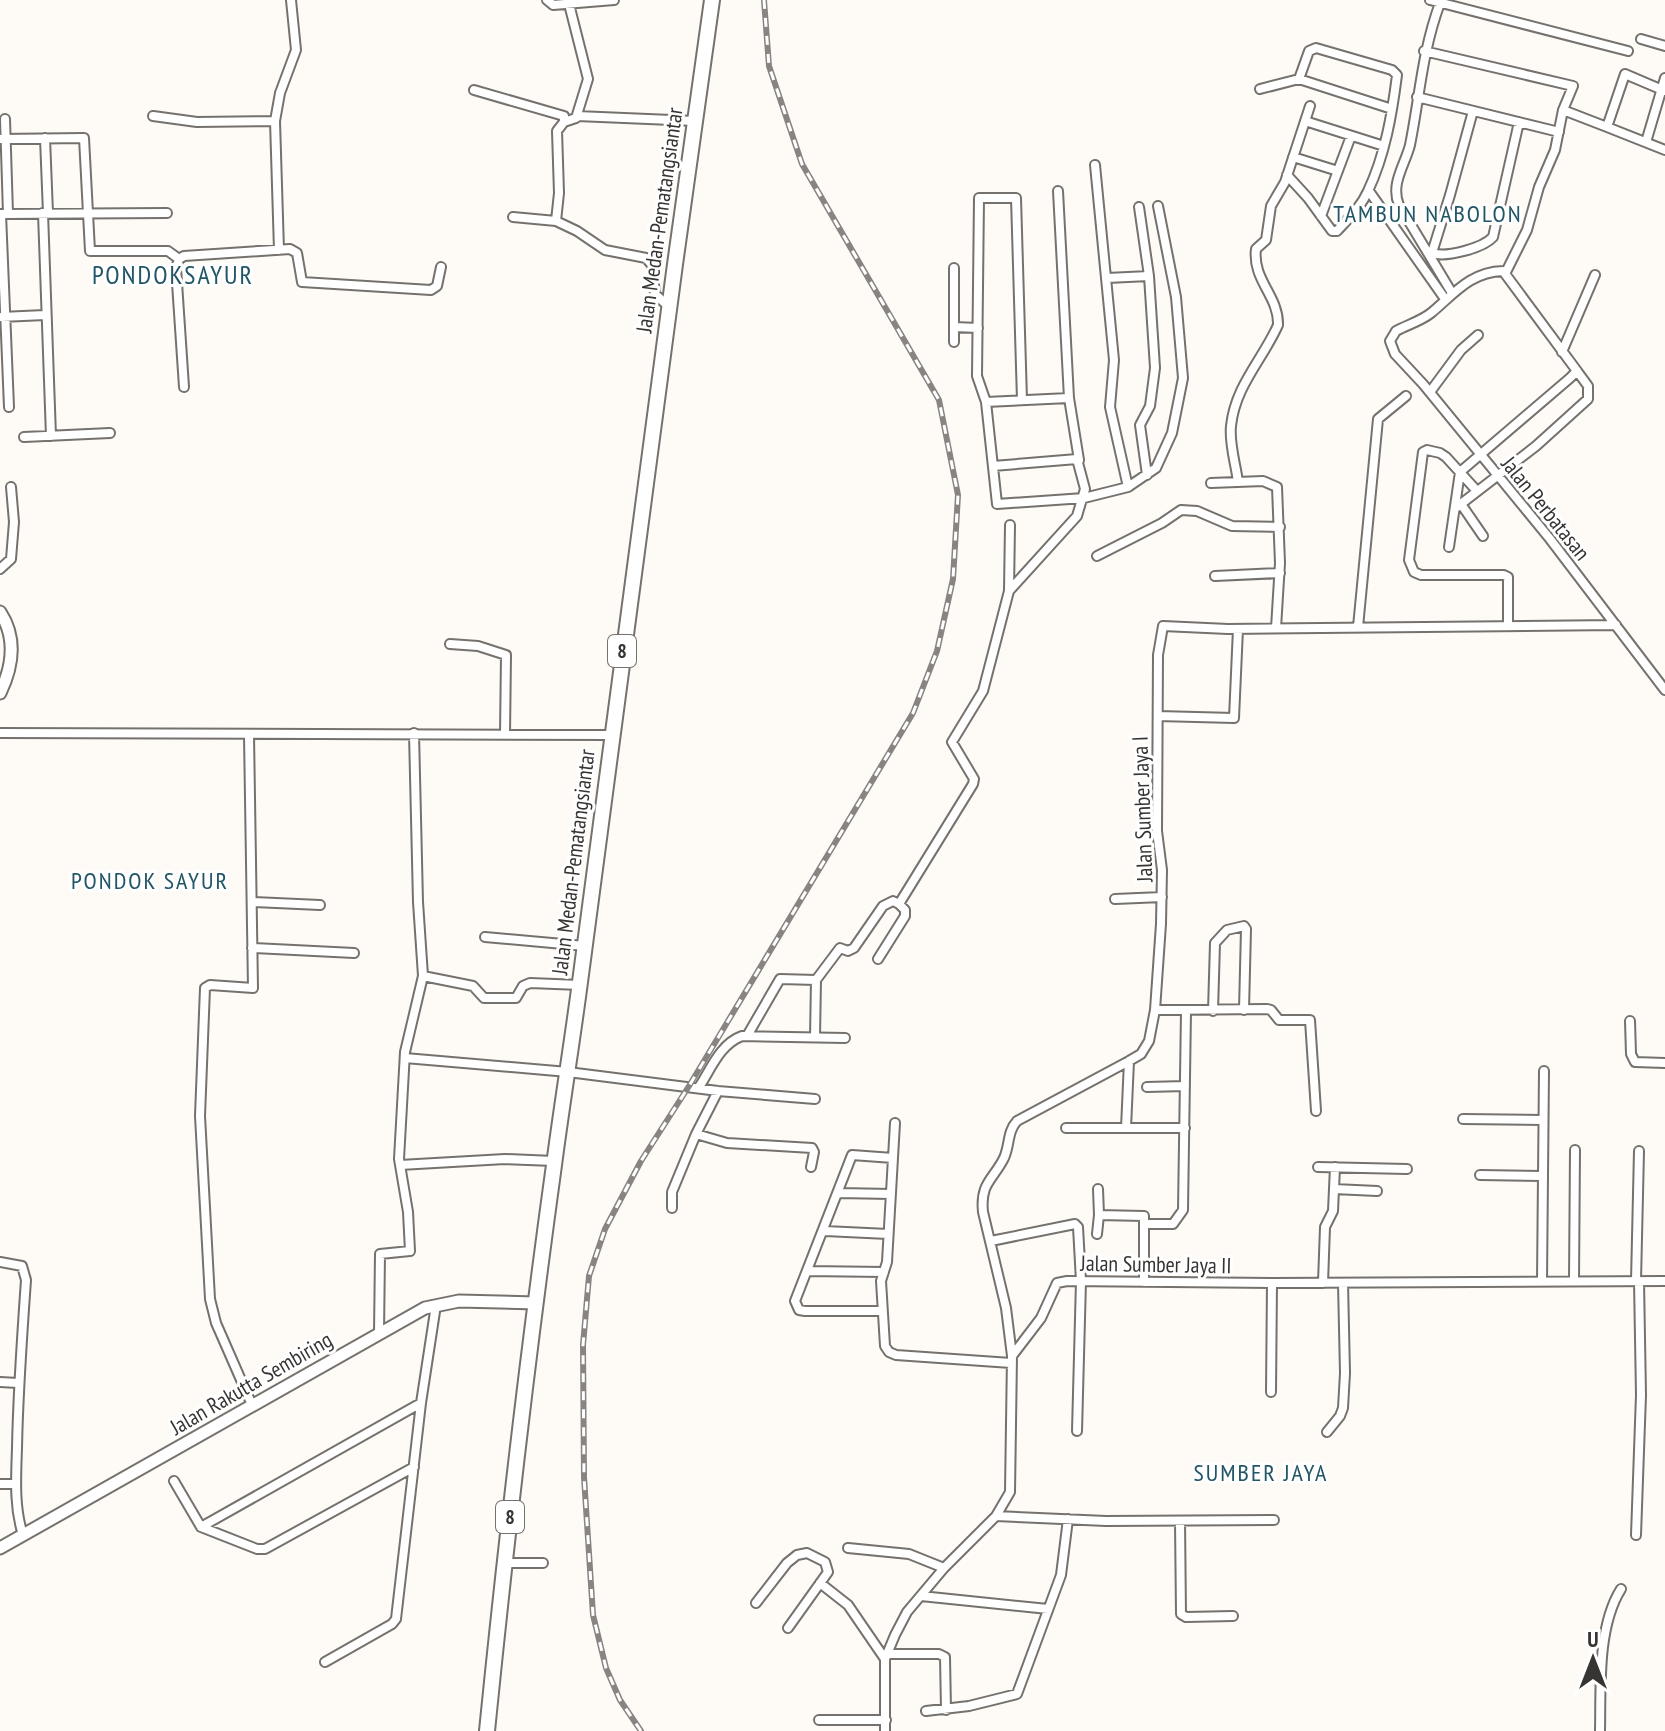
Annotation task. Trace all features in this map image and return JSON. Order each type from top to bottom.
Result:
[{"type":"highway","name":"Jalan Medan-Pematangsiantar","points":[[487,1731],[554,1161],[712,0]]},
{"type":"main road","points":[[0,612],[8,625],[11,643],[9,673],[0,693]]},
{"type":"main road","name":"Jalan Rakutta Sembiring","points":[[0,1548],[379,1333],[436,1305],[459,1301],[536,1303]]},
{"type":"street","points":[[279,250],[275,121],[280,93],[296,50],[291,0]]},
{"type":"street","points":[[547,0],[553,5],[614,0]]},
{"type":"street","points":[[1430,0],[1628,51]]},
{"type":"street","points":[[1440,3],[1424,51],[1409,146],[1395,190],[1399,205],[1431,255],[1448,296]]},
{"type":"street","points":[[556,221],[559,193],[557,131],[564,122],[577,116],[588,79],[569,4]]},
{"type":"street","points":[[1641,39],[1665,46]]},
{"type":"street","points":[[1287,175],[1332,231],[1337,231],[1369,191],[1384,146],[1397,75],[1392,70],[1316,48],[1309,51],[1299,79]]},
{"type":"street","points":[[1424,51],[1573,86],[1527,230],[1506,272]]},
{"type":"street","points":[[1607,127],[1625,74],[1663,90]]},
{"type":"street","points":[[1646,142],[1665,78]]},
{"type":"street","points":[[1260,89],[1299,79],[1392,109]]},
{"type":"street","points":[[474,90],[560,113],[564,122]]},
{"type":"street","points":[[1417,97],[1559,132]]},
{"type":"street","points":[[1238,482],[1230,428],[1233,416],[1244,383],[1278,325],[1272,301],[1257,274],[1254,262],[1256,249],[1266,240],[1271,206],[1287,175],[1310,106]]},
{"type":"street","points":[[1563,110],[1665,150]]},
{"type":"street","points":[[1431,255],[1473,111]]},
{"type":"street","points":[[153,116],[197,122],[275,121]]},
{"type":"street","points":[[577,116],[695,121]]},
{"type":"street","points":[[5,119],[3,317],[9,407]]},
{"type":"street","points":[[1305,121],[1384,146]]},
{"type":"street","points":[[1431,255],[1488,242],[1493,237],[1519,122]]},
{"type":"street","points":[[1321,216],[1351,136]]},
{"type":"street","points":[[3,138],[84,139],[89,249],[92,252],[168,251],[179,259]]},
{"type":"street","points":[[45,138],[45,315],[51,436]]},
{"type":"street","points":[[1293,157],[1338,171]]},
{"type":"street","points":[[1095,165],[1114,360],[1110,407],[1128,487]]},
{"type":"street","points":[[1009,591],[1066,530],[1077,516],[1084,498],[1069,398],[1058,191]]},
{"type":"street","points":[[1369,191],[1448,296]]},
{"type":"street","points":[[1022,400],[1016,198],[979,198],[977,376],[986,402],[997,504],[1084,498],[1128,487],[1156,468],[1172,433],[1183,378],[1176,297],[1158,206]]},
{"type":"street","points":[[1139,207],[1149,276],[1155,368],[1150,406],[1140,425],[1147,475]]},
{"type":"street","points":[[3,214],[167,213]]},
{"type":"street","points":[[513,217],[556,221],[605,250],[646,258],[652,265],[655,294],[668,306]]},
{"type":"street","points":[[184,387],[176,268],[179,259],[184,256],[290,249],[297,253],[300,280],[306,283],[431,290],[437,286],[441,267]]},
{"type":"street","points":[[954,268],[954,342]]},
{"type":"street","points":[[1448,296],[1480,275],[1506,272],[1588,386],[1588,399],[1459,506]]},
{"type":"street","points":[[1562,352],[1595,275]]},
{"type":"street","points":[[1107,278],[1149,276]]},
{"type":"street","name":"Jalan Perbatasan","points":[[1448,296],[1429,314],[1392,336],[1390,346],[1430,392],[1665,690]]},
{"type":"street","points":[[3,317],[45,315]]},
{"type":"street","points":[[954,327],[978,328]]},
{"type":"street","points":[[1430,392],[1461,350],[1478,335]]},
{"type":"street","points":[[1449,547],[1459,506],[1460,472],[1577,371]]},
{"type":"street","points":[[1358,627],[1378,419],[1406,396]]},
{"type":"street","points":[[986,402],[1069,398]]},
{"type":"street","points":[[24,437],[110,433]]},
{"type":"street","points":[[1477,491],[1440,453],[1423,452],[1409,549],[1410,567],[1421,575],[1504,575],[1510,583],[1508,625]]},
{"type":"street","points":[[993,466],[1079,460]]},
{"type":"street","points":[[1211,483],[1263,481],[1277,487],[1280,573],[1276,628]]},
{"type":"street","points":[[0,569],[11,559],[14,522],[11,487]]},
{"type":"street","points":[[1459,506],[1483,536]]},
{"type":"street","points":[[1097,556],[1186,509],[1232,526],[1280,527]]},
{"type":"street","points":[[899,904],[974,783],[952,742],[983,691],[1009,591],[1010,525]]},
{"type":"street","points":[[1215,576],[1280,573]]},
{"type":"street","name":"Jalan Sumber Jaya I","points":[[1011,1359],[1006,1308],[982,1199],[986,1182],[1004,1157],[1013,1124],[1129,1061],[1146,1048],[1155,1010],[1162,897],[1157,831],[1158,655],[1163,626],[1238,629],[1616,625]]},
{"type":"street","points":[[1158,716],[1234,718],[1238,629]]},
{"type":"street","points":[[450,644],[478,646],[506,655],[505,734]]},
{"type":"street","points":[[0,733],[612,735]]},
{"type":"street","points":[[379,1333],[380,1254],[410,1251],[408,1212],[400,1165],[405,1058],[423,976],[414,733]]},
{"type":"street","points":[[249,735],[253,988],[210,985],[204,992],[200,1116],[210,1299],[216,1323],[252,1405]]},
{"type":"street","points":[[1115,899],[1162,897]]},
{"type":"street","points":[[815,1037],[816,980],[840,948],[848,951],[854,948],[886,903],[893,901],[905,910],[905,916],[878,959]]},
{"type":"street","points":[[252,902],[320,905]]},
{"type":"street","points":[[1213,1011],[1215,943],[1227,930],[1244,926],[1244,1010]]},
{"type":"street","points":[[485,937],[585,946]]},
{"type":"street","points":[[252,948],[354,953]]},
{"type":"street","points":[[423,976],[473,986],[488,999],[516,998],[523,986],[530,983],[580,985]]},
{"type":"street","points":[[747,1036],[777,981],[816,980]]},
{"type":"street","points":[[1155,1010],[1271,1010],[1279,1020],[1310,1020],[1316,1111]]},
{"type":"street","points":[[1145,1224],[1173,1224],[1181,1216],[1184,1203],[1186,1011]]},
{"type":"street","points":[[1630,1021],[1632,1059],[1642,1063],[1665,1063]]},
{"type":"street","points":[[699,1087],[723,1048],[732,1040],[747,1036],[845,1038]]},
{"type":"street","points":[[405,1058],[815,1099]]},
{"type":"street","points":[[1126,1128],[1129,1061]]},
{"type":"street","points":[[1542,1281],[1544,1071]]},
{"type":"street","points":[[1147,1087],[1185,1086]]},
{"type":"street","points":[[672,1208],[672,1192],[718,1091]]},
{"type":"street","points":[[1463,1119],[1543,1120]]},
{"type":"street","points":[[885,1731],[886,1657],[907,1612],[944,1568],[996,1516],[1010,1492],[1012,1480],[1011,1359],[896,1355],[885,1346],[881,1281],[888,1234],[895,1123]]},
{"type":"street","points":[[1066,1128],[1185,1128]]},
{"type":"street","points":[[696,1134],[737,1144],[812,1148],[811,1167]]},
{"type":"street","points":[[1574,1281],[1575,1150]]},
{"type":"street","points":[[1636,1535],[1641,1395],[1637,1281],[1639,1151]]},
{"type":"street","points":[[882,1311],[799,1310],[795,1301],[825,1231],[852,1155],[893,1158]]},
{"type":"street","points":[[400,1165],[505,1159],[554,1161]]},
{"type":"street","points":[[1318,1167],[1407,1169]]},
{"type":"street","points":[[1323,1283],[1325,1227],[1333,1211],[1335,1167]]},
{"type":"street","points":[[1480,1175],[1543,1176]]},
{"type":"street","points":[[1097,1234],[1098,1189]]},
{"type":"street","points":[[1334,1189],[1377,1191]]},
{"type":"street","points":[[839,1193],[891,1194]]},
{"type":"street","points":[[1099,1215],[1142,1215],[1146,1218],[1144,1282]]},
{"type":"street","points":[[991,1241],[1077,1225],[1081,1281],[1077,1431]]},
{"type":"street","points":[[825,1231],[888,1234]]},
{"type":"street","points":[[0,1262],[22,1266],[25,1272],[16,1484],[18,1519],[23,1535]]},
{"type":"street","points":[[807,1271],[884,1272]]},
{"type":"street","name":"Jalan Sumber Jaya II","points":[[1011,1359],[1041,1318],[1057,1283],[1665,1281]]},
{"type":"street","points":[[1271,1392],[1272,1283]]},
{"type":"street","points":[[1327,1432],[1343,1408],[1343,1283]]},
{"type":"street","points":[[325,1662],[396,1619],[421,1403],[436,1305]]},
{"type":"street","points":[[0,1382],[18,1383]]},
{"type":"street","points":[[201,1527],[421,1403]]},
{"type":"street","points":[[174,1481],[201,1527],[257,1549],[265,1549],[414,1467]]},
{"type":"street","points":[[0,1484],[16,1484]]},
{"type":"street","points":[[996,1516],[1274,1520]]},
{"type":"street","points":[[926,1711],[1005,1699],[1017,1694],[1061,1575],[1068,1519]]},
{"type":"street","points":[[1180,1521],[1181,1614],[1186,1617],[1233,1616]]},
{"type":"street","points":[[848,1548],[909,1554],[944,1568]]},
{"type":"street","points":[[756,1603],[787,1563],[797,1555],[812,1554],[825,1562],[828,1572],[788,1628]]},
{"type":"street","points":[[505,1563],[543,1563]]},
{"type":"street","points":[[820,1583],[848,1605],[886,1657]]},
{"type":"street","points":[[1600,1731],[1603,1650],[1613,1605],[1621,1589]]},
{"type":"street","points":[[921,1596],[1048,1609]]},
{"type":"street","points":[[886,1657],[943,1655],[946,1660],[946,1710]]},
{"type":"street","points":[[819,1720],[886,1720]]},
{"type":"railway","points":[[641,1731],[620,1700],[606,1668],[593,1615],[584,1477],[583,1345],[589,1276],[605,1229],[641,1161],[913,713],[937,651],[953,579],[958,495],[939,400],[802,164],[769,66],[764,0]]},
{"type":"district","name":"TAMBUN NABOLON","points":[[1428,214]]},
{"type":"district","name":"PONDOKSAYUR","points":[[173,275]]},
{"type":"district","name":"PONDOK SAYUR","points":[[150,881]]},
{"type":"district","name":"SUMBER JAYA","points":[[1261,1473]]}]
